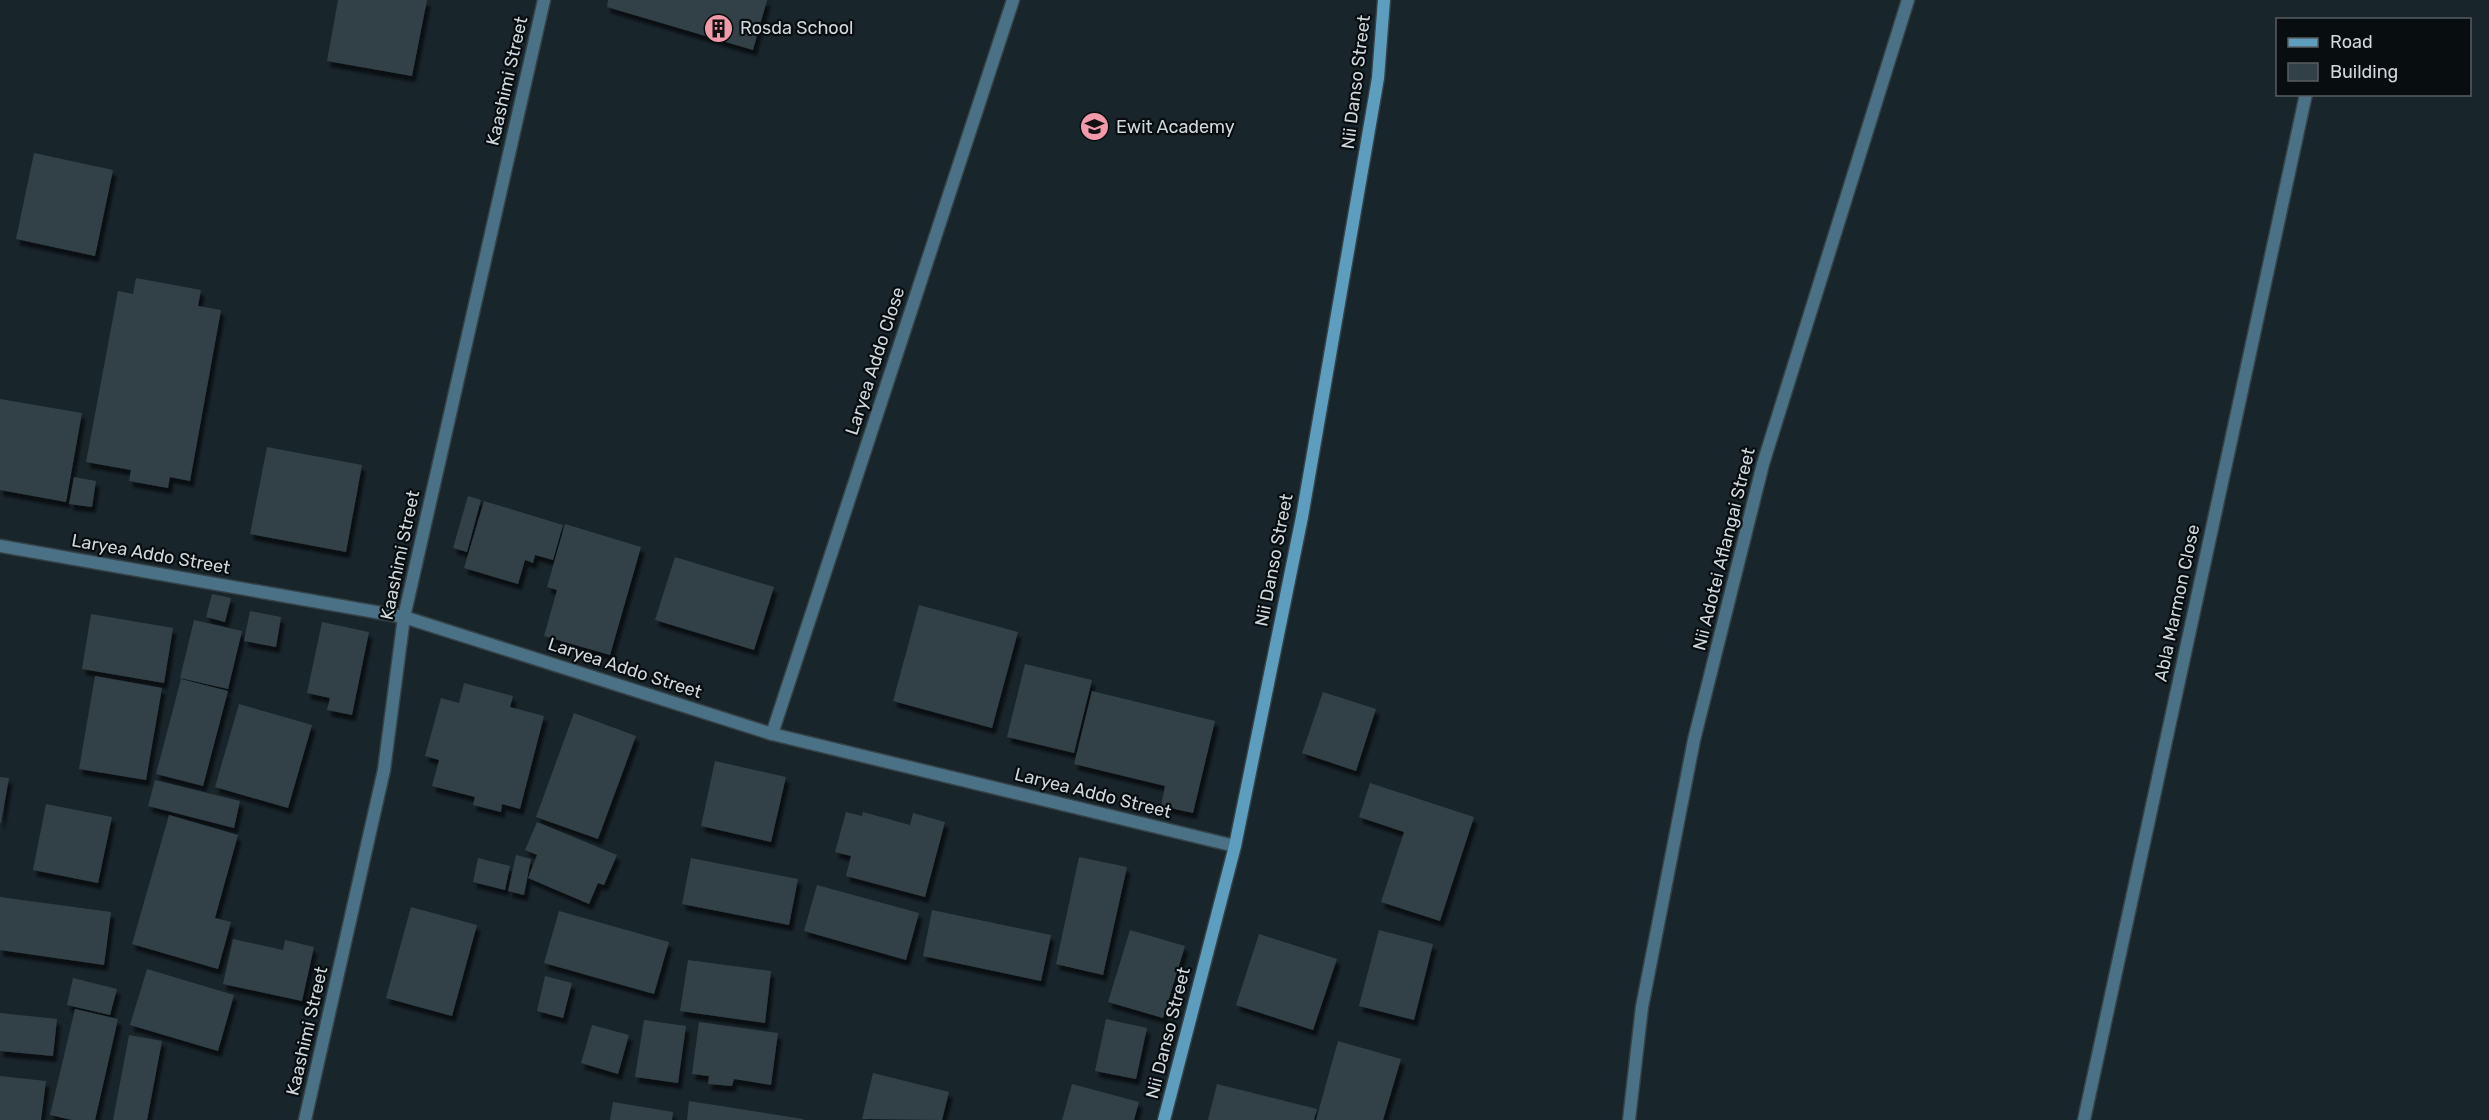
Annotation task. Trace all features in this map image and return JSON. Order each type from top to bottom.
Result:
[{"type":"street","name":"Kaashimi Street","points":[[305,1120],[384,770],[404,617],[543,0]]},
{"type":"street","name":"Laryea Addo Close","points":[[772,734],[1013,0]]},
{"type":"street","name":"Nii Danso Street","points":[[1164,1120],[1234,846],[1302,517],[1378,78],[1384,0]]},
{"type":"street","name":"Nii Adotei Aflangai Street","points":[[1629,1120],[1642,1007],[1694,740],[1763,464],[1908,0]]},
{"type":"street","name":"Abla Marmon Close","points":[[2084,1120],[2306,96]]},
{"type":"street","name":"Laryea Addo Street","points":[[0,546],[404,617],[772,734],[1234,846]]},
{"type":"building","points":[[338,0],[427,0],[412,76],[327,61]]},
{"type":"building","name":"Rosda School","points":[[608,0],[767,0],[753,50],[607,7]]},
{"type":"building","points":[[34,153],[113,170],[95,256],[16,239]]},
{"type":"building","points":[[136,278],[201,290],[198,306],[221,310],[190,481],[170,477],[168,488],[129,481],[131,470],[86,462],[118,291],[133,294]]},
{"type":"building","points":[[0,399],[82,413],[66,502],[0,490]]},
{"type":"building","points":[[267,447],[362,465],[346,552],[250,534]]},
{"type":"building","points":[[74,477],[96,481],[92,507],[69,504]]},
{"type":"building","points":[[468,496],[481,500],[467,552],[453,548]]},
{"type":"building","points":[[484,501],[563,525],[553,560],[535,555],[533,563],[525,560],[518,584],[464,568]]},
{"type":"building","points":[[565,524],[641,547],[610,655],[544,636],[557,590],[547,587]]},
{"type":"building","points":[[675,557],[774,587],[754,650],[655,620]]},
{"type":"building","points":[[212,594],[231,598],[225,622],[206,617]]},
{"type":"building","points":[[919,605],[1018,632],[992,728],[893,701]]},
{"type":"building","points":[[250,611],[281,617],[276,647],[244,641]]},
{"type":"building","points":[[91,614],[173,628],[164,683],[82,669]]},
{"type":"building","points":[[194,620],[242,631],[228,689],[180,678]]},
{"type":"building","points":[[322,622],[369,632],[352,715],[327,710],[330,698],[307,693]]},
{"type":"building","points":[[1025,664],[1092,680],[1074,753],[1007,737]]},
{"type":"building","points":[[95,676],[162,688],[146,780],[79,769]]},
{"type":"building","points":[[181,679],[228,691],[203,786],[156,774]]},
{"type":"building","points":[[464,683],[513,696],[510,707],[544,716],[520,809],[502,804],[501,812],[473,805],[475,797],[432,786],[439,760],[425,756],[441,698],[459,703]]},
{"type":"building","points":[[1092,691],[1215,721],[1193,813],[1161,806],[1165,786],[1074,764]]},
{"type":"building","points":[[1323,692],[1376,709],[1356,771],[1302,753]]},
{"type":"building","points":[[239,704],[312,725],[288,808],[215,787]]},
{"type":"building","points":[[574,713],[636,736],[598,839],[536,817]]},
{"type":"building","points":[[715,761],[786,777],[771,842],[701,826]]},
{"type":"building","points":[[0,777],[9,778],[1,823],[0,823]]},
{"type":"building","points":[[155,780],[240,801],[234,828],[148,806]]},
{"type":"building","points":[[1370,783],[1474,817],[1440,921],[1381,902],[1404,832],[1359,817]]},
{"type":"building","points":[[46,804],[112,817],[98,883],[33,870]]},
{"type":"building","points":[[846,812],[862,816],[863,812],[910,825],[913,813],[945,822],[925,897],[846,876],[851,856],[835,852]]},
{"type":"building","points":[[169,815],[238,835],[215,918],[231,922],[218,969],[132,944]]},
{"type":"building","points":[[537,822],[617,855],[604,885],[598,883],[589,904],[528,878],[537,855],[525,850]]},
{"type":"building","points":[[516,855],[531,859],[524,895],[508,891]]},
{"type":"building","points":[[1079,857],[1127,867],[1103,975],[1056,964]]},
{"type":"building","points":[[478,858],[510,866],[505,890],[473,882]]},
{"type":"building","points":[[691,858],[798,879],[789,925],[682,904]]},
{"type":"building","points":[[817,885],[919,913],[906,960],[804,931]]},
{"type":"building","points":[[0,897],[111,912],[104,965],[0,950]]},
{"type":"building","points":[[411,907],[477,925],[452,1016],[386,998]]},
{"type":"building","points":[[932,910],[1051,935],[1041,981],[923,956]]},
{"type":"building","points":[[559,911],[669,942],[654,994],[544,963]]},
{"type":"building","points":[[1130,930],[1185,946],[1163,1018],[1108,1002]]},
{"type":"building","points":[[1379,930],[1433,944],[1414,1020],[1359,1006]]},
{"type":"building","points":[[1259,934],[1337,959],[1313,1030],[1236,1005]]},
{"type":"building","points":[[233,939],[283,950],[285,940],[314,947],[302,1001],[223,984]]},
{"type":"building","points":[[688,960],[771,971],[765,1023],[680,1011]]},
{"type":"building","points":[[147,969],[234,995],[218,1051],[130,1025]]},
{"type":"building","points":[[545,976],[572,983],[563,1018],[537,1011]]},
{"type":"building","points":[[73,978],[117,989],[110,1015],[67,1005]]},
{"type":"building","points":[[75,1009],[118,1019],[95,1120],[72,1120],[50,1115]]},
{"type":"building","points":[[0,1013],[57,1019],[53,1056],[0,1051]]},
{"type":"building","points":[[1106,1019],[1147,1028],[1136,1079],[1095,1071]]},
{"type":"building","points":[[644,1020],[686,1026],[678,1083],[635,1077]]},
{"type":"building","points":[[699,1022],[778,1033],[771,1085],[734,1079],[732,1086],[708,1084],[709,1076],[692,1074]]},
{"type":"building","points":[[592,1025],[629,1035],[618,1074],[581,1063]]},
{"type":"building","points":[[129,1035],[162,1041],[147,1120],[113,1120]]},
{"type":"building","points":[[1338,1041],[1401,1059],[1383,1120],[1316,1120]]},
{"type":"building","points":[[873,1073],[949,1092],[942,1120],[862,1119]]},
{"type":"building","points":[[0,1076],[46,1081],[41,1120],[0,1120]]},
{"type":"building","points":[[1072,1084],[1139,1102],[1134,1120],[1062,1120]]},
{"type":"building","points":[[1217,1084],[1317,1109],[1314,1120],[1208,1120]]},
{"type":"building","points":[[689,1101],[803,1119],[803,1120],[687,1120]]},
{"type":"building","points":[[613,1102],[673,1112],[672,1120],[610,1120]]},
{"type":"place","name":"Rosda School","points":[[719,28]]},
{"type":"place","name":"Ewit Academy","points":[[1095,127]]}]
